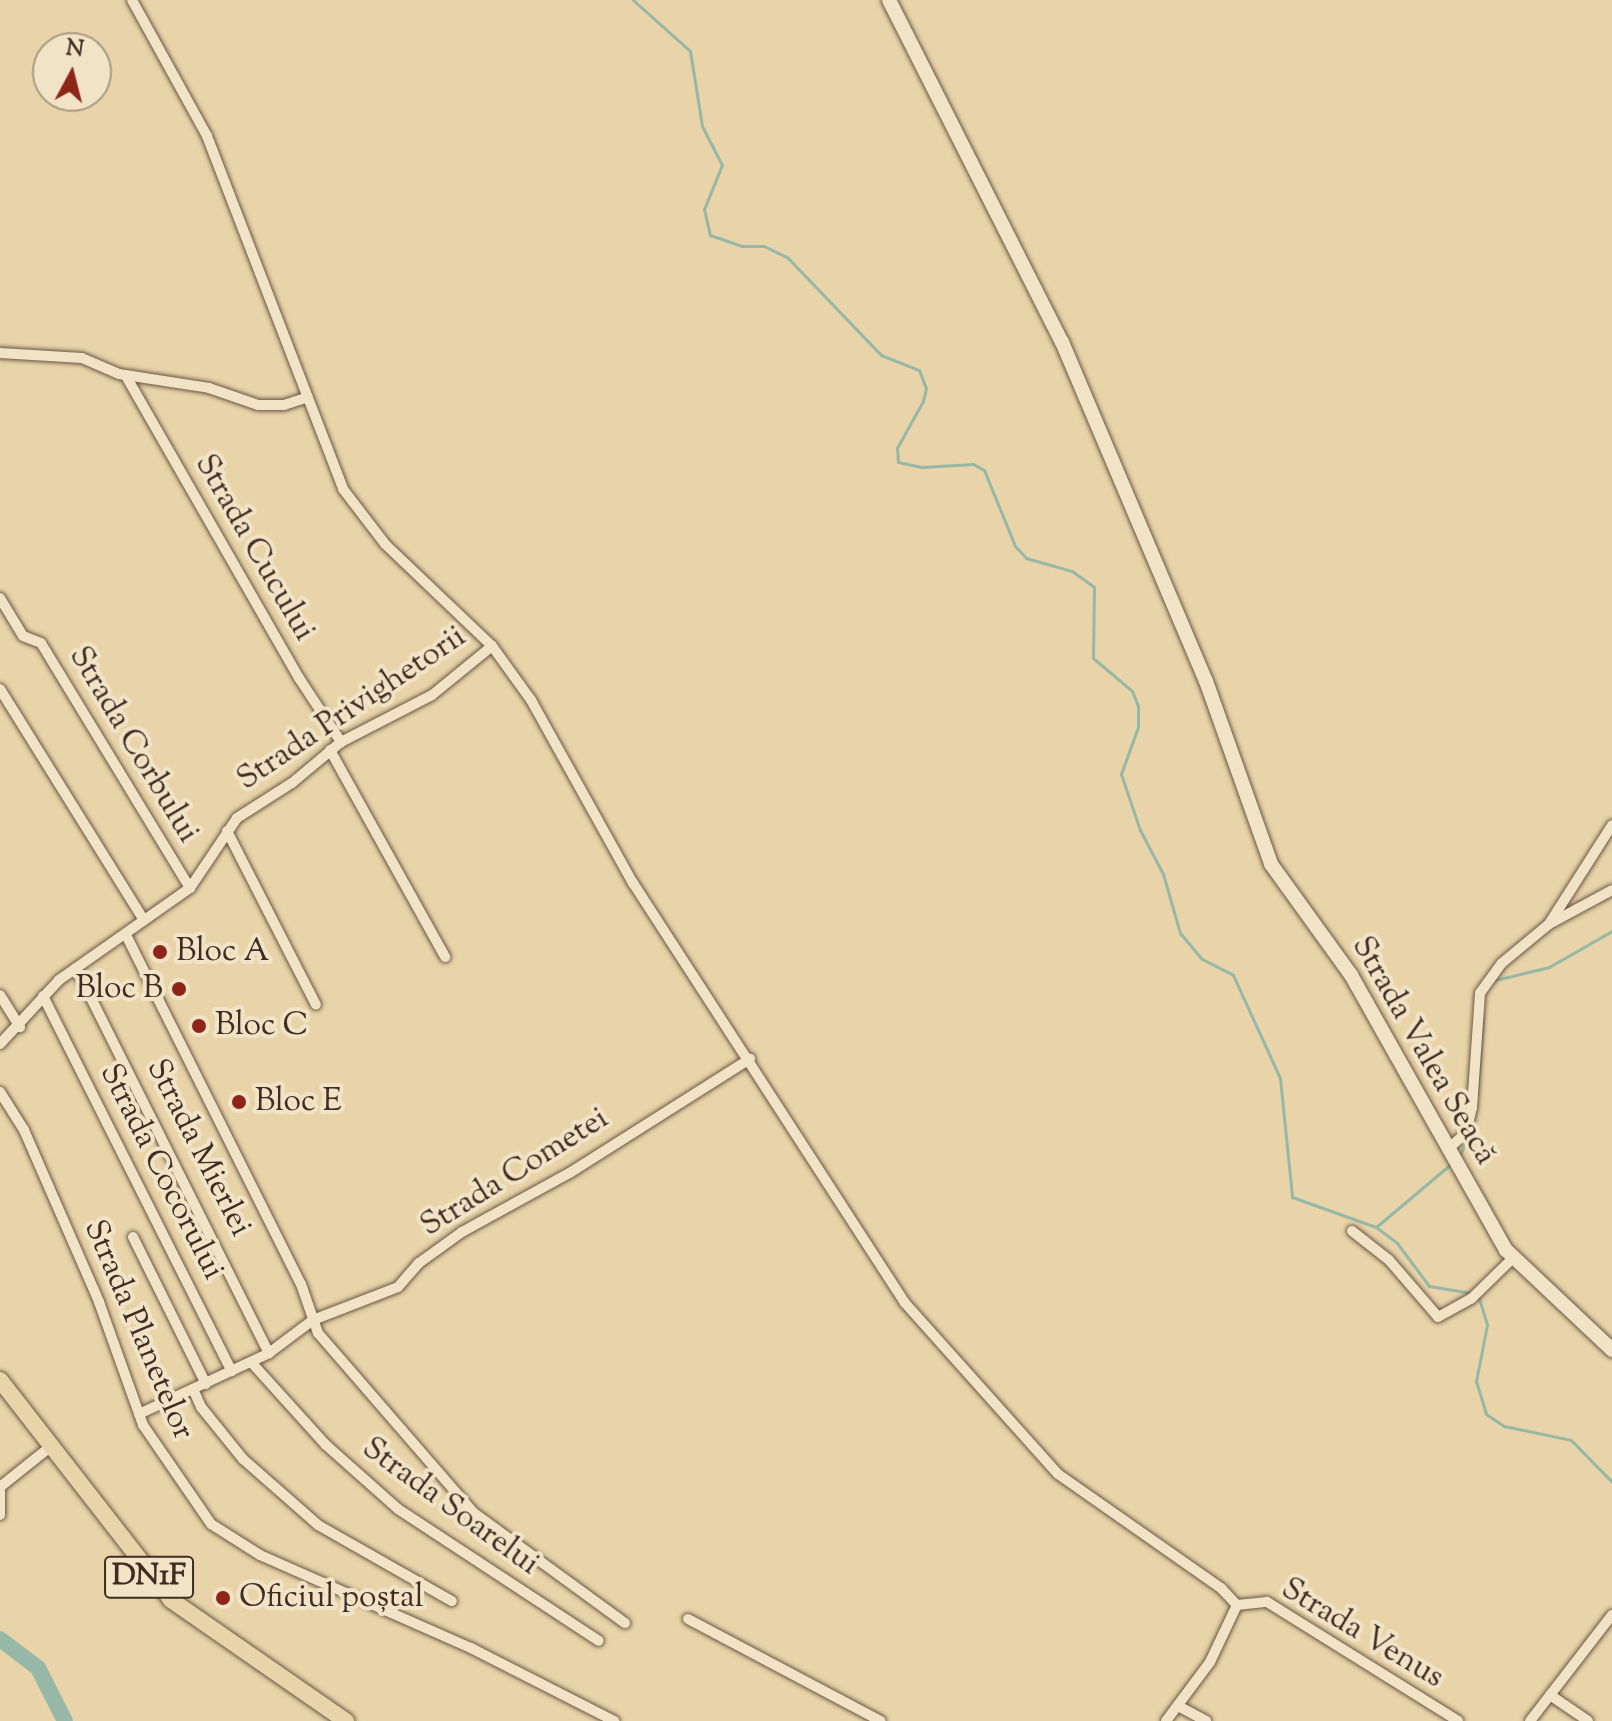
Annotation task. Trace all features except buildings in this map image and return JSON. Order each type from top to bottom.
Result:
[{"type":"main road","name":"Strada Valea Seacă","points":[[889,0],[1062,342],[1231,750],[1271,864],[1351,975],[1459,1169],[1513,1258],[1612,1350]]},
{"type":"main road","name":"DN1F","points":[[0,1381],[171,1600],[346,1721]]},
{"type":"street","points":[[132,0],[207,136],[343,489],[385,544],[492,646],[531,700],[633,883],[750,1059],[905,1303],[976,1388],[1058,1474],[1221,1588],[1237,1605],[1210,1662],[1166,1721]]},
{"type":"street","points":[[0,353],[82,358],[126,376],[209,388],[258,405],[284,405],[308,397]]},
{"type":"street","name":"Strada Cucului","points":[[126,376],[299,678],[341,742]]},
{"type":"street","name":"Strada Corbului","points":[[0,598],[19,632],[41,643],[190,888]]},
{"type":"street","name":"Strada Privighetorii","points":[[0,1044],[20,1027],[43,996],[76,968],[190,888],[237,818],[292,783],[341,742],[432,695],[492,646]]},
{"type":"street","points":[[0,689],[144,920]]},
{"type":"street","points":[[330,750],[445,957]]},
{"type":"street","points":[[1549,924],[1612,825]]},
{"type":"street","points":[[227,831],[316,1005]]},
{"type":"street","points":[[1449,1151],[1466,1133],[1472,1108],[1480,993],[1502,963],[1549,924],[1612,890]]},
{"type":"street","points":[[126,935],[301,1284],[313,1320],[373,1403],[474,1513],[625,1623]]},
{"type":"street","name":"Strada Mierlei","points":[[76,968],[269,1353]]},
{"type":"street","points":[[0,995],[20,1027]]},
{"type":"street","name":"Strada Cocorului","points":[[43,996],[232,1371]]},
{"type":"street","name":"Strada Cometei","points":[[139,1414],[269,1353],[313,1320],[398,1287],[419,1263],[462,1232],[571,1172],[750,1059]]},
{"type":"street","name":"Strada Planetelor","points":[[0,1092],[24,1130],[83,1264],[139,1414],[190,1499],[225,1535],[614,1721]]},
{"type":"street","points":[[1352,1231],[1389,1260],[1433,1315],[1447,1316],[1471,1299],[1513,1258]]},
{"type":"street","name":"Strada Cocorului","points":[[133,1237],[206,1384]]},
{"type":"street","name":"Strada Soarelui","points":[[251,1362],[326,1445],[398,1509],[599,1641]]},
{"type":"street","points":[[193,1389],[201,1407],[243,1459],[318,1525],[452,1601]]},
{"type":"street","points":[[0,1515],[0,1487],[50,1447]]},
{"type":"street","name":"Strada Venus","points":[[1237,1605],[1267,1602],[1458,1721]]},
{"type":"street","points":[[1530,1721],[1612,1615]]},
{"type":"street","points":[[688,1619],[881,1721]]},
{"type":"street","points":[[1601,1630],[1612,1639]]},
{"type":"street","points":[[1550,1695],[1588,1721]]},
{"type":"street","points":[[1178,1706],[1206,1721]]},
{"type":"waterway","points":[[633,0],[690,51],[702,126],[722,165],[704,209],[710,235],[742,246],[764,246],[787,257],[881,355],[919,370],[926,388],[923,401],[897,448],[898,462],[922,467],[973,464],[984,470],[1015,546],[1026,558],[1072,571],[1094,587],[1093,658],[1132,691],[1138,706],[1138,727],[1121,774],[1140,830],[1163,874],[1180,933],[1202,959],[1233,975],[1280,1078],[1292,1197],[1376,1227],[1397,1243],[1429,1286],[1471,1293]]},
{"type":"waterway","points":[[1495,980],[1549,967],[1612,931]]},
{"type":"waterway","points":[[1477,1094],[1483,1018]]},
{"type":"waterway","points":[[1460,1155],[1470,1133]]},
{"type":"waterway","points":[[1376,1227],[1452,1163]]},
{"type":"waterway","points":[[1478,1295],[1487,1325],[1476,1381],[1486,1414],[1504,1426],[1571,1440],[1612,1482]]},
{"type":"waterway","points":[[0,1639],[38,1668],[65,1721]]},
{"type":"place","name":"Bloc A","points":[[160,952]]},
{"type":"place","name":"Bloc B","points":[[179,989]]},
{"type":"place","name":"Bloc C","points":[[199,1026]]},
{"type":"place","name":"Bloc E","points":[[239,1102]]},
{"type":"place","name":"Oficiul poștal","points":[[223,1598]]}]
